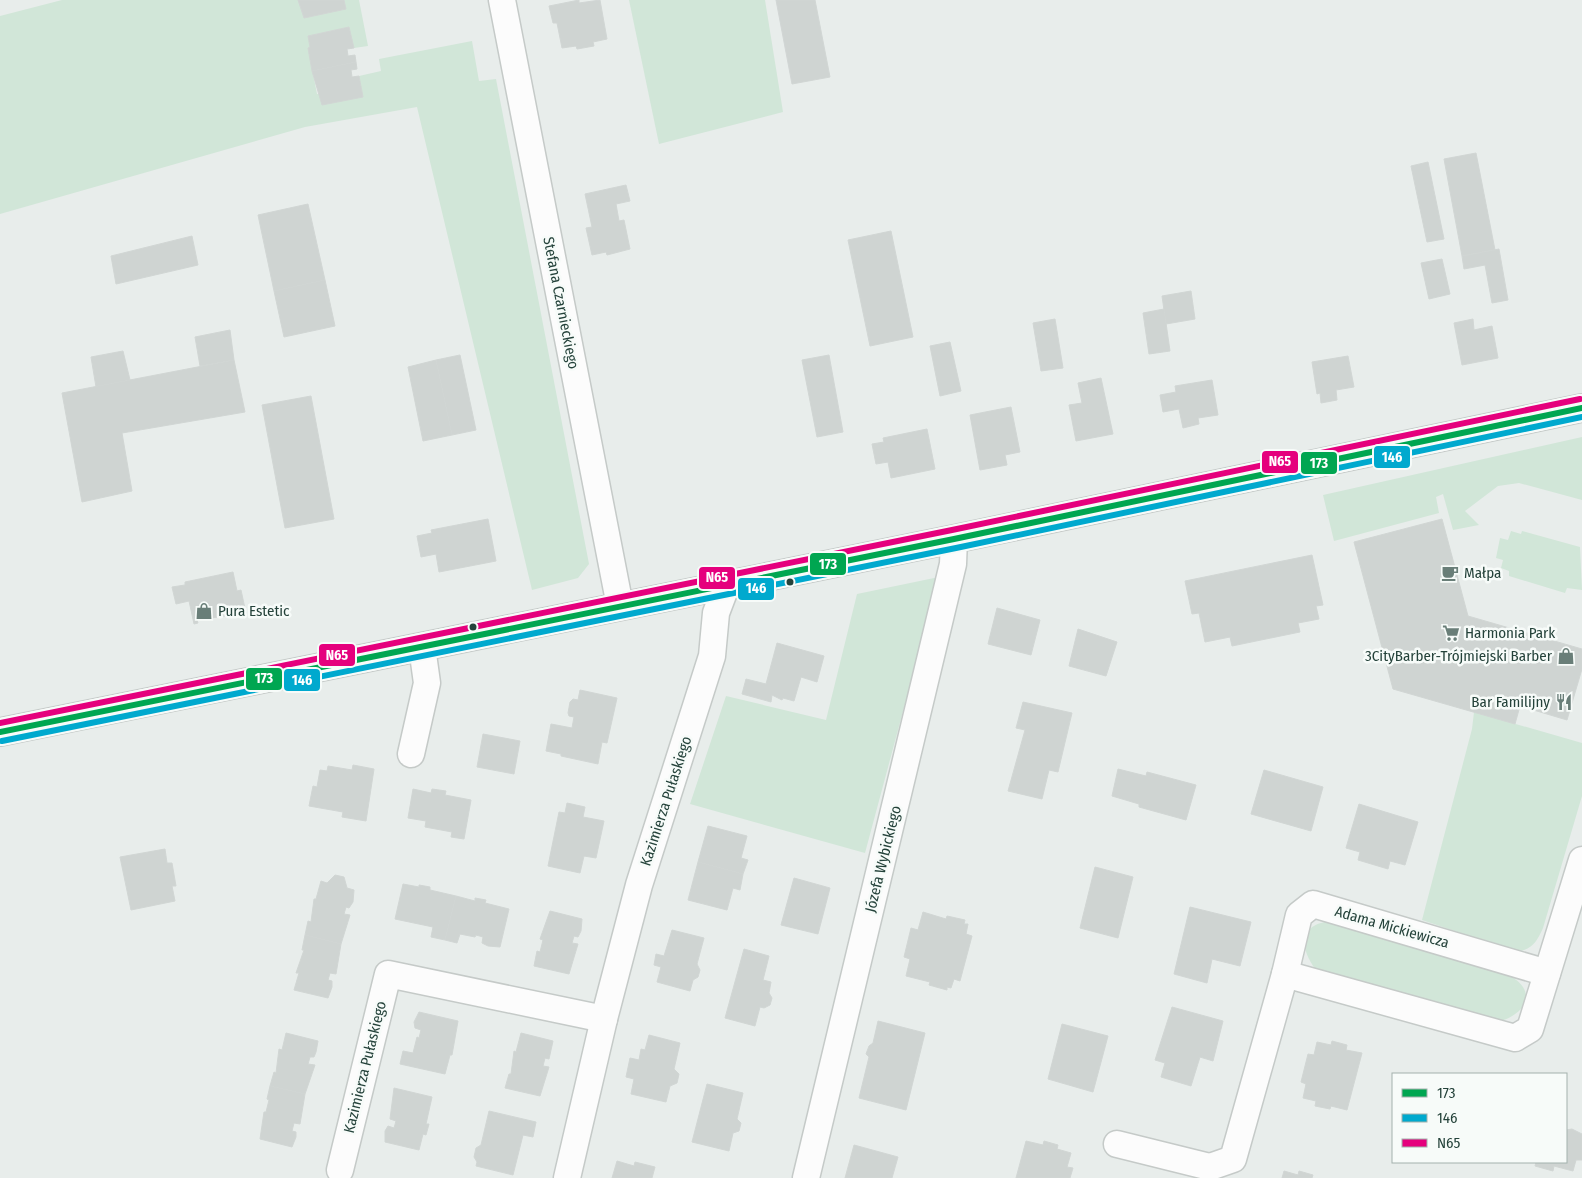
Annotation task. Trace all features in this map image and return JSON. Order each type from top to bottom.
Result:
[{"type":"street","name":"Stefana Czarnieckiego","points":[[502,0],[620,606]]},
{"type":"street","points":[[0,732],[954,539],[1582,408]]},
{"type":"street","name":"Józefa Wybickiego","points":[[806,1178],[953,564],[954,539]]},
{"type":"street","name":"Kazimierza Pułaskiego","points":[[567,1178],[604,1019],[639,885],[712,656],[716,613],[727,584]]},
{"type":"street","points":[[410,754],[427,683],[422,647]]},
{"type":"street","points":[[1285,974],[1515,1038],[1530,1029],[1582,860]]},
{"type":"street","name":"Adama Mickiewicza","points":[[1118,1144],[1210,1167],[1233,1159],[1285,974],[1299,914],[1313,904],[1547,973]]},
{"type":"street","name":"Kazimierza Pułaskiego","points":[[340,1170],[388,974],[604,1019]]},
{"type":"green space","points":[[62,0],[298,0],[304,18],[345,9],[344,0],[359,0],[368,46],[354,48],[349,27],[308,36],[310,47],[308,48],[317,94],[363,97],[359,76],[381,71],[379,59],[472,41],[479,81],[496,79],[589,564],[578,578],[532,590],[417,107],[305,127],[0,214],[0,16]]},
{"type":"green space","points":[[629,0],[765,0],[783,112],[659,144]]},
{"type":"green space","points":[[1582,437],[1582,500],[1519,483],[1498,486],[1465,511],[1479,525],[1453,530],[1443,494],[1436,497],[1439,513],[1334,541],[1323,495]]},
{"type":"green space","points":[[1511,531],[1521,534],[1522,531],[1580,547],[1582,590],[1567,588],[1565,593],[1509,576],[1509,571],[1501,568],[1503,560],[1496,558],[1500,538],[1508,540]]},
{"type":"green space","points":[[939,577],[865,853],[690,804],[726,696],[826,720],[857,594]]},
{"type":"green space","points":[[1474,712],[1582,743],[1582,796],[1543,928],[1531,947],[1517,952],[1422,920],[1472,729]]},
{"type":"green space","points":[[1330,921],[1507,974],[1524,988],[1525,1003],[1514,1015],[1494,1023],[1315,969],[1306,952],[1305,938],[1307,932],[1312,927]]},
{"type":"building","points":[[298,0],[344,0],[346,9],[304,18]]},
{"type":"building","points":[[579,0],[579,3],[600,0],[607,39],[593,42],[594,46],[577,49],[576,46],[562,48],[557,23],[553,23],[549,6]]},
{"type":"building","points":[[776,0],[815,0],[830,77],[792,84]]},
{"type":"building","points":[[349,27],[354,48],[347,49],[348,56],[355,55],[356,62],[312,71],[308,36]]},
{"type":"building","points":[[356,62],[357,69],[351,70],[352,77],[359,76],[363,97],[322,105],[312,71]]},
{"type":"building","points":[[1476,153],[1495,250],[1462,256],[1444,159]]},
{"type":"building","points":[[1428,162],[1444,239],[1427,242],[1411,166]]},
{"type":"building","points":[[626,185],[630,201],[616,204],[619,221],[624,220],[630,249],[607,255],[606,252],[592,255],[586,228],[592,227],[585,194]]},
{"type":"building","points":[[308,204],[325,280],[274,291],[258,215]]},
{"type":"building","points":[[891,231],[913,337],[870,346],[848,240]]},
{"type":"building","points":[[192,236],[198,265],[116,284],[111,256]]},
{"type":"building","points":[[1499,249],[1508,300],[1492,303],[1485,265],[1464,269],[1462,256]]},
{"type":"building","points":[[1442,259],[1450,294],[1429,299],[1421,263]]},
{"type":"building","points":[[325,280],[335,326],[284,337],[274,291]]},
{"type":"building","points":[[1191,291],[1195,319],[1166,324],[1162,296]]},
{"type":"building","points":[[1164,309],[1170,351],[1149,354],[1143,313]]},
{"type":"building","points":[[1055,319],[1063,368],[1041,371],[1033,323]]},
{"type":"building","points":[[1473,319],[1474,330],[1492,326],[1498,358],[1462,365],[1454,323]]},
{"type":"building","points":[[230,330],[234,360],[200,366],[195,337]]},
{"type":"building","points":[[950,342],[961,391],[940,396],[930,346]]},
{"type":"building","points":[[123,351],[130,380],[96,387],[91,357]]},
{"type":"building","points":[[460,355],[476,430],[452,435],[436,360]]},
{"type":"building","points":[[829,355],[843,432],[817,437],[802,360]]},
{"type":"building","points":[[1348,356],[1354,387],[1336,390],[1337,400],[1321,403],[1320,393],[1317,394],[1312,362]]},
{"type":"building","points":[[234,360],[245,412],[122,433],[132,491],[82,502],[62,393]]},
{"type":"building","points":[[436,360],[452,435],[423,441],[408,367]]},
{"type":"building","points":[[1101,378],[1113,434],[1076,441],[1069,405],[1082,403],[1078,383]]},
{"type":"building","points":[[1212,380],[1218,415],[1198,418],[1199,424],[1183,428],[1179,409],[1163,412],[1160,395],[1176,392],[1175,386]]},
{"type":"building","points":[[311,396],[334,519],[285,528],[262,405]]},
{"type":"building","points":[[1011,407],[1020,452],[1005,455],[1007,465],[980,470],[970,415]]},
{"type":"building","points":[[927,429],[935,469],[891,478],[888,462],[876,464],[872,444],[884,442],[883,438]]},
{"type":"building","points":[[488,519],[496,561],[439,572],[436,554],[421,557],[417,536],[432,533],[431,530]]},
{"type":"building","name":"Harmonia Park","points":[[1442,519],[1468,616],[1582,649],[1582,669],[1567,720],[1520,706],[1515,724],[1393,689],[1354,542]]},
{"type":"building","points":[[1312,555],[1323,605],[1316,606],[1319,619],[1298,623],[1300,632],[1232,646],[1230,637],[1205,642],[1199,613],[1192,614],[1185,581]]},
{"type":"building","points":[[233,572],[237,591],[241,590],[246,613],[197,620],[198,623],[194,624],[189,601],[176,604],[172,587],[185,585],[185,582]]},
{"type":"building","points":[[997,608],[1040,620],[1031,655],[988,644]]},
{"type":"building","points":[[1078,629],[1117,642],[1106,676],[1069,666]]},
{"type":"building","points":[[777,643],[824,656],[817,682],[801,677],[794,701],[783,698],[782,700],[772,695],[771,702],[742,694],[746,679],[766,684]]},
{"type":"building","points":[[580,690],[617,698],[607,743],[602,742],[598,764],[546,751],[551,724],[572,728],[574,717],[569,716],[568,713],[570,702],[573,699],[578,700]]},
{"type":"building","points":[[1023,702],[1072,713],[1058,772],[1049,770],[1042,799],[1008,791],[1025,730],[1016,728]]},
{"type":"building","points":[[483,734],[520,741],[514,774],[477,767]]},
{"type":"building","points":[[353,765],[374,769],[366,821],[342,817],[343,812],[309,806],[313,786],[317,787],[320,770],[327,771],[328,766],[352,770]]},
{"type":"building","points":[[1118,769],[1146,776],[1147,772],[1196,785],[1186,820],[1139,807],[1139,804],[1112,796]]},
{"type":"building","points":[[1264,770],[1323,787],[1311,831],[1251,814]]},
{"type":"building","points":[[413,789],[431,793],[432,789],[446,791],[445,795],[471,800],[464,839],[451,837],[452,832],[425,827],[426,821],[408,818]]},
{"type":"building","points":[[567,803],[585,807],[583,817],[604,821],[596,858],[584,856],[580,873],[548,866],[559,812],[565,813]]},
{"type":"building","points":[[1359,804],[1418,822],[1405,865],[1390,861],[1388,869],[1358,860],[1360,852],[1346,848]]},
{"type":"building","points":[[708,826],[747,836],[741,858],[748,860],[743,874],[698,862]]},
{"type":"building","points":[[165,849],[167,863],[172,863],[176,886],[172,886],[175,901],[131,910],[120,857]]},
{"type":"building","points":[[698,862],[743,874],[740,890],[733,888],[727,910],[688,900]]},
{"type":"building","points":[[1095,867],[1133,877],[1118,938],[1080,928]]},
{"type":"building","points":[[335,875],[344,877],[347,888],[354,890],[353,902],[349,908],[346,907],[344,914],[350,915],[341,944],[305,935],[308,921],[311,922],[314,899],[316,899],[321,881],[327,883]]},
{"type":"building","points":[[794,878],[830,888],[818,934],[781,925]]},
{"type":"building","points":[[403,884],[430,887],[430,890],[456,896],[445,940],[431,937],[433,927],[395,919]]},
{"type":"building","points":[[456,896],[475,901],[475,898],[486,900],[485,903],[509,909],[500,947],[488,946],[482,943],[483,937],[476,935],[475,937],[460,934],[457,943],[445,940]]},
{"type":"building","points":[[1190,907],[1251,922],[1240,966],[1212,959],[1207,983],[1174,974]]},
{"type":"building","points":[[550,911],[582,919],[581,931],[578,937],[574,936],[572,943],[578,944],[569,974],[534,966],[537,951],[540,952],[543,940],[540,939]]},
{"type":"building","points":[[923,912],[946,919],[947,916],[965,920],[964,924],[968,924],[966,934],[972,936],[960,981],[954,979],[951,988],[947,987],[947,990],[929,985],[930,982],[906,976],[910,959],[904,957],[911,928],[918,930]]},
{"type":"building","points":[[672,930],[704,938],[697,964],[700,970],[698,977],[693,980],[690,991],[657,982],[661,967],[654,965],[656,954],[664,956]]},
{"type":"building","points":[[305,935],[341,944],[336,974],[330,973],[328,980],[332,981],[332,987],[328,998],[294,990],[299,973],[296,973],[304,950],[302,950]]},
{"type":"building","points":[[744,949],[769,956],[763,980],[771,982],[769,993],[772,998],[770,1005],[764,1008],[760,1007],[755,1026],[725,1018]]},
{"type":"building","points":[[1172,1007],[1223,1021],[1213,1061],[1200,1057],[1191,1086],[1161,1077],[1165,1063],[1155,1060]]},
{"type":"building","points":[[419,1012],[458,1021],[452,1055],[450,1055],[445,1074],[400,1064],[403,1051],[413,1053],[417,1037],[419,1038],[421,1030],[415,1028],[414,1022]]},
{"type":"building","points":[[878,1021],[925,1033],[906,1110],[859,1098],[869,1057],[866,1054],[869,1046],[873,1043]]},
{"type":"building","points":[[1062,1024],[1108,1036],[1093,1092],[1048,1079]]},
{"type":"building","points":[[286,1033],[318,1041],[314,1057],[310,1057],[308,1064],[315,1065],[305,1094],[270,1086],[274,1072],[276,1073],[279,1049],[282,1050]]},
{"type":"building","points":[[521,1033],[553,1041],[549,1059],[545,1058],[543,1066],[549,1067],[540,1096],[505,1088],[509,1074],[511,1074],[514,1051],[516,1052]]},
{"type":"building","points":[[649,1035],[680,1043],[674,1069],[679,1074],[677,1083],[670,1086],[666,1102],[631,1094],[634,1079],[626,1077],[630,1058],[639,1060],[641,1049],[645,1050]]},
{"type":"building","points":[[1332,1041],[1347,1045],[1346,1050],[1362,1053],[1347,1110],[1331,1106],[1330,1109],[1315,1106],[1316,1101],[1303,1098],[1306,1084],[1301,1082],[1308,1054],[1314,1055],[1317,1042],[1331,1045]]},
{"type":"building","points":[[707,1084],[743,1093],[737,1119],[741,1123],[739,1131],[733,1133],[729,1151],[692,1142]]},
{"type":"building","points":[[270,1086],[305,1094],[300,1124],[294,1123],[292,1131],[296,1132],[296,1137],[292,1147],[260,1139],[264,1112],[266,1112],[269,1100],[267,1099]]},
{"type":"building","points":[[394,1088],[432,1097],[426,1124],[429,1124],[426,1135],[423,1134],[419,1150],[385,1142],[385,1131],[388,1126],[394,1128],[396,1121],[390,1119]]},
{"type":"building","points":[[489,1111],[536,1122],[533,1137],[523,1135],[513,1175],[476,1166],[477,1162],[474,1157],[476,1148],[481,1145]]},
{"type":"building","points":[[1572,1129],[1582,1134],[1582,1160],[1576,1160],[1573,1171],[1554,1166],[1553,1171],[1535,1166],[1536,1163],[1567,1163],[1567,1130]]},
{"type":"building","points":[[1026,1141],[1043,1145],[1044,1141],[1058,1145],[1057,1149],[1071,1153],[1067,1167],[1073,1168],[1070,1178],[1016,1178]]},
{"type":"building","points":[[854,1145],[898,1157],[892,1178],[845,1178]]},
{"type":"building","points":[[617,1161],[634,1166],[635,1162],[655,1167],[652,1178],[612,1178]]},
{"type":"building","points":[[1284,1171],[1298,1175],[1299,1171],[1313,1175],[1312,1178],[1282,1178]]},
{"type":"transit line","name":"N65","points":[[0,723],[952,530],[1580,399]]},
{"type":"transit line","name":"173","points":[[0,732],[954,539],[1582,408]]},
{"type":"transit line","name":"146","points":[[2,741],[956,548],[1582,417]]},
{"type":"place","name":"Małpa","points":[[1450,573]]},
{"type":"place","name":"Pura Estetic","points":[[204,611]]},
{"type":"place","name":"Harmonia Park","points":[[1451,633]]},
{"type":"place","name":"3CityBarber-Trójmiejski Barber","points":[[1566,656]]},
{"type":"place","name":"Bar Familijny","points":[[1564,702]]}]
